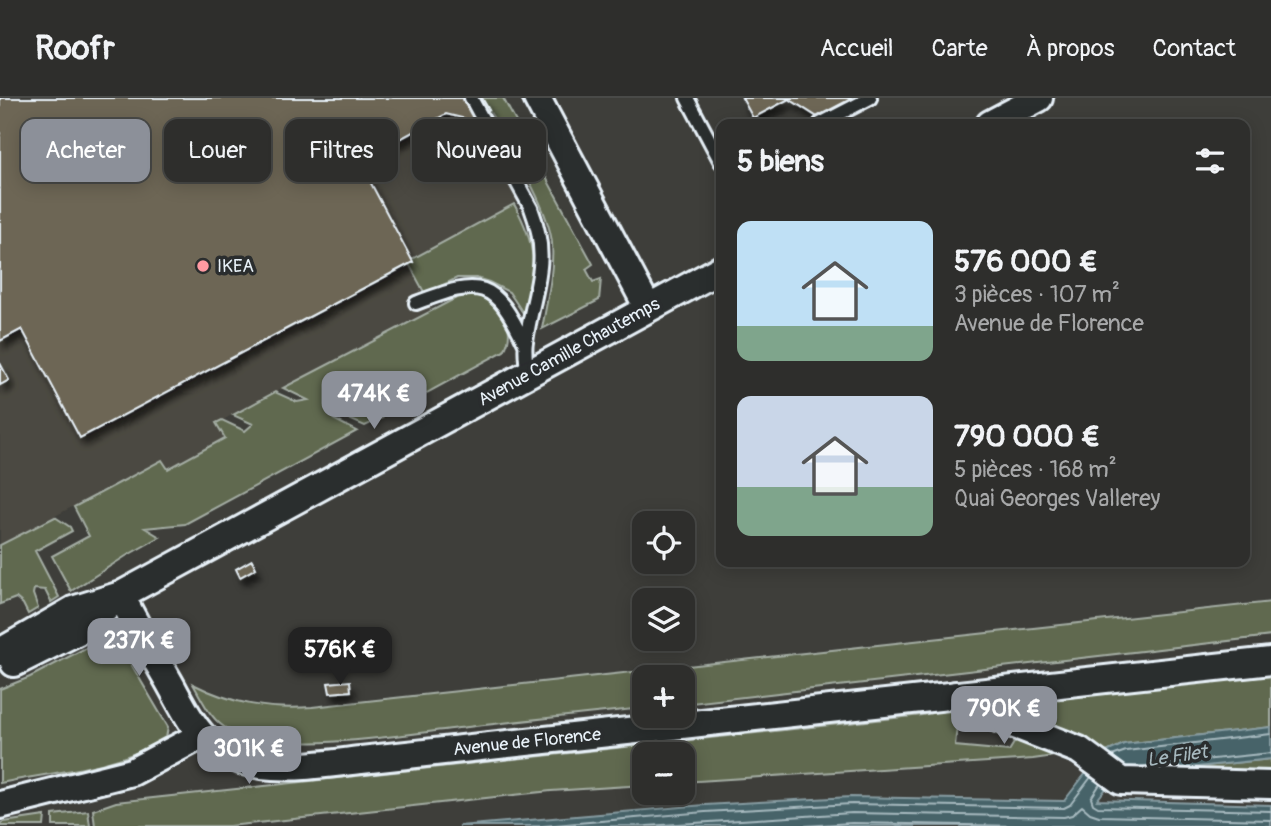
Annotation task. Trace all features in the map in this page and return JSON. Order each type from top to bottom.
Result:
[{"type":"street","points":[[537,98],[648,308]]},
{"type":"street","points":[[999,119],[1039,98]]},
{"type":"street","name":"Avenue Camille Chautemps","points":[[0,652],[73,610],[121,595],[716,272]]},
{"type":"street","name":"Avenue Camille Chautemps","points":[[0,668],[82,629],[121,595]]},
{"type":"street","name":"Avenue de Florence","points":[[121,595],[188,714],[209,743],[236,758],[283,767],[1271,661]]},
{"type":"street","points":[[955,695],[977,710],[1079,750],[1121,781],[1271,785]]},
{"type":"street","points":[[0,805],[132,772],[202,735]]},
{"type":"lane","points":[[471,98],[531,208],[538,226],[541,248],[540,281],[525,344],[527,374]]},
{"type":"lane","points":[[687,98],[716,153]]},
{"type":"lane","points":[[830,119],[870,98]]},
{"type":"lane","points":[[416,303],[461,287],[471,286],[484,290],[500,299],[525,344]]},
{"type":"shaded area","name":"IKEA","points":[[0,98],[482,98],[494,119],[412,119],[412,182],[528,182],[534,192],[412,259],[410,264],[433,309],[217,423],[225,438],[167,469],[161,460],[0,545]]},
{"type":"green space","points":[[482,98],[503,98],[514,119],[494,119]]},
{"type":"green space","points":[[546,177],[593,264],[586,269],[593,282],[601,279],[599,300],[542,329],[550,286],[552,243],[549,227],[530,182],[546,182]]},
{"type":"green space","points":[[514,204],[528,234],[533,258],[525,316],[509,292],[476,278],[457,278],[425,294],[409,264],[413,262],[412,259]]},
{"type":"green space","points":[[462,295],[487,298],[501,310],[509,330],[504,351],[425,394],[406,386],[403,393],[416,399],[399,409],[393,405],[376,414],[382,418],[365,426],[347,418],[335,420],[357,431],[185,524],[145,528],[160,537],[71,591],[52,556],[89,536],[74,507],[162,460],[168,469],[225,438],[216,423],[222,420],[245,431],[253,424],[233,415],[275,392],[297,402],[308,400],[283,388]]},
{"type":"green space","points":[[55,517],[72,531],[35,551],[59,597],[51,602],[45,590],[34,589],[38,608],[28,614],[16,598],[0,604],[0,545]]},
{"type":"green space","points":[[1271,602],[1271,636],[695,703],[695,665]]},
{"type":"green space","points":[[97,642],[121,647],[168,727],[166,738],[106,763],[0,783],[0,689],[30,677]]},
{"type":"green space","points":[[632,672],[632,709],[380,738],[311,742],[279,742],[251,738],[229,730],[212,716],[193,684],[251,704],[312,707]]},
{"type":"green space","points":[[1271,675],[1271,727],[1124,744],[1100,755],[1072,736],[1009,704]]},
{"type":"green space","points":[[946,710],[958,714],[955,746],[1009,751],[1017,738],[1062,752],[1033,759],[695,781],[695,742],[672,742],[922,715]]},
{"type":"green space","points":[[632,746],[632,786],[551,791],[229,826],[95,826],[93,810],[116,802]]},
{"type":"green space","points":[[1271,759],[1271,776],[1140,773]]},
{"type":"green space","points":[[88,811],[90,826],[53,826],[53,815]]},
{"type":"green space","points":[[45,816],[44,826],[0,826],[0,823],[4,822]]},
{"type":"water","name":"Le Filet","points":[[1271,727],[1271,759],[1140,773],[1108,786],[1097,800],[1271,805],[1271,826],[459,826],[705,805],[851,797],[1064,801],[1100,755],[1124,744]]},
{"type":"building","name":"IKEA","points":[[0,98],[482,98],[489,110],[472,119],[446,114],[437,119],[412,119],[412,132],[398,140],[398,119],[285,119],[285,182],[370,182],[413,262],[80,438],[22,329],[0,341]]},
{"type":"building","points":[[742,98],[853,98],[853,101],[819,118],[789,99],[753,118]]},
{"type":"building","points":[[0,363],[9,380],[0,385]]},
{"type":"building","points":[[252,560],[256,568],[240,577],[236,569]]},
{"type":"building","points":[[350,681],[351,691],[330,693],[328,683]]},
{"type":"place","name":"IKEA","points":[[203,266]]}]
